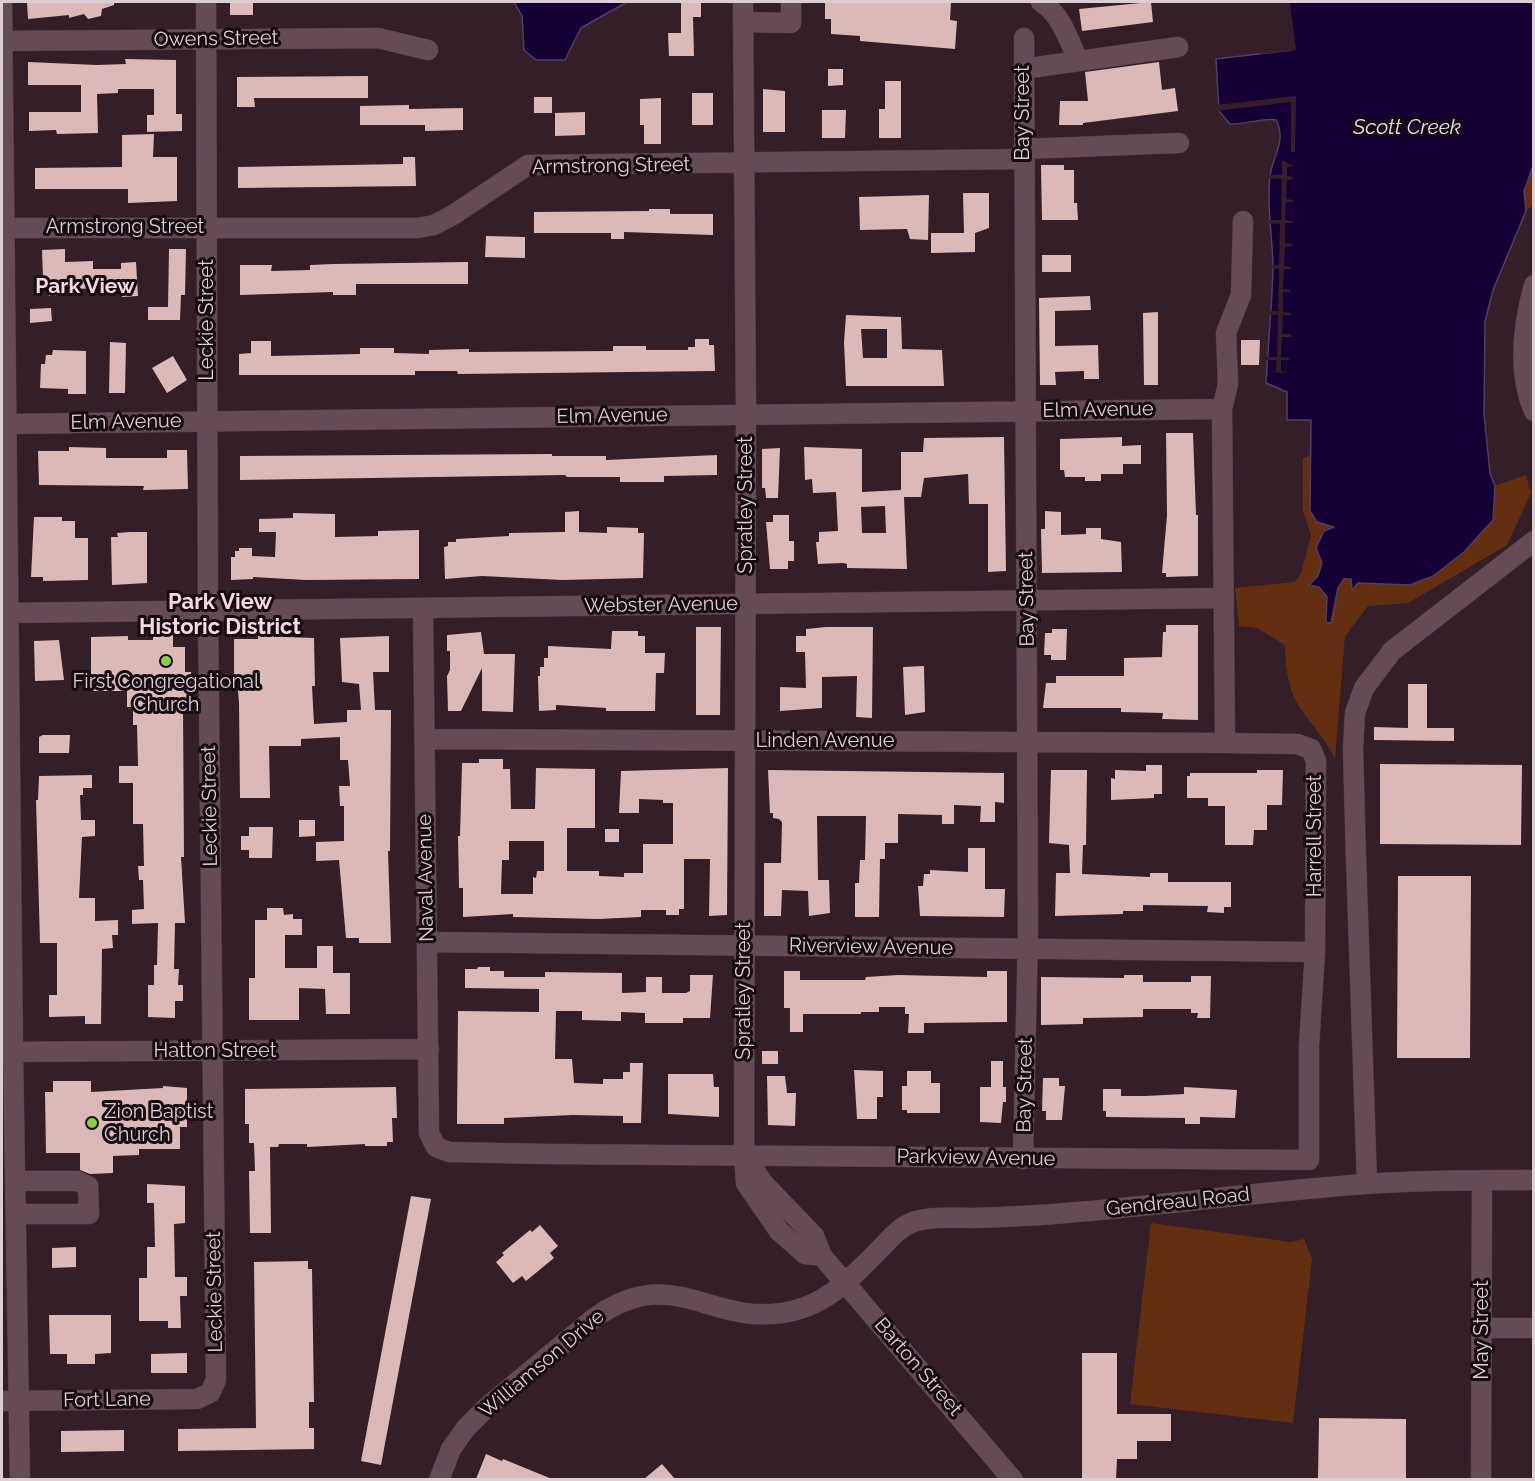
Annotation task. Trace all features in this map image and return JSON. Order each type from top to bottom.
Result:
[{"type":"street","points":[[2,2],[7,1052],[16,1214],[10,1401],[20,1479]]},
{"type":"street","name":"Leckie Street","points":[[206,2],[208,611],[216,1380],[210,1393]]},
{"type":"street","name":"Spratley Street","points":[[743,2],[746,414],[744,1153]]},
{"type":"street","points":[[743,22],[791,23],[791,2]]},
{"type":"street","points":[[1041,2],[1049,6],[1062,24],[1078,61]]},
{"type":"street","name":"Owens Street","points":[[3,41],[378,38],[428,50]]},
{"type":"street","name":"Bay Street","points":[[1023,1160],[1028,948],[1024,38]]},
{"type":"street","points":[[1023,69],[1178,47]]},
{"type":"street","name":"Armstrong Street","points":[[3,228],[207,226],[418,228],[434,225],[453,215],[528,165],[744,165],[1023,154],[1179,143]]},
{"type":"street","points":[[1225,743],[1222,409],[1228,384],[1226,333],[1241,296],[1244,221]]},
{"type":"street","points":[[1533,285],[1524,345],[1526,388],[1533,411]]},
{"type":"street","name":"Elm Avenue","points":[[4,424],[1222,409]]},
{"type":"street","points":[[1367,1184],[1355,836],[1355,713],[1364,688],[1392,651],[1533,541]]},
{"type":"street","name":"Webster Avenue","points":[[5,613],[1223,598]]},
{"type":"street","name":"Naval Avenue","points":[[423,608],[429,1133],[436,1147]]},
{"type":"street","name":"Linden Avenue","points":[[425,739],[1225,743]]},
{"type":"street","name":"Harrell Street","points":[[1225,743],[1297,744],[1311,749],[1316,761],[1315,952]]},
{"type":"street","name":"Riverview Avenue","points":[[427,942],[1315,952]]},
{"type":"street","name":"Parkview Avenue","points":[[436,1147],[449,1152],[744,1153],[1023,1160],[1309,1160],[1309,1046],[1315,952]]},
{"type":"street","name":"Hatton Street","points":[[7,1052],[429,1049]]},
{"type":"street","name":"Barton Street","points":[[744,1153],[746,1183],[779,1231],[805,1254],[822,1256],[1013,1479]]},
{"type":"street","name":"May Street","points":[[1481,1479],[1482,1180]]},
{"type":"street","name":"Gendreau Road","points":[[846,1283],[896,1232],[913,1222],[1077,1212],[1367,1184],[1533,1180]]},
{"type":"street","points":[[15,1181],[78,1181],[88,1186],[89,1214],[16,1214]]},
{"type":"street","name":"Williamson Drive","points":[[439,1479],[451,1449],[466,1428],[490,1405],[612,1305],[633,1296],[664,1293],[753,1314],[781,1313],[802,1309],[828,1297],[846,1283]]},
{"type":"street","points":[[1482,1328],[1533,1329]]},
{"type":"street","name":"Fort Lane","points":[[10,1401],[197,1399],[210,1393]]},
{"type":"shaded area","points":[[1533,153],[1533,205],[1526,211],[1518,206]]},
{"type":"shaded area","points":[[1311,455],[1319,519],[1335,527],[1344,579],[1351,578],[1353,589],[1358,583],[1410,585],[1433,576],[1464,552],[1493,520],[1495,486],[1526,475],[1531,493],[1507,545],[1408,603],[1368,606],[1345,636],[1335,758],[1294,696],[1286,666],[1285,645],[1257,628],[1239,626],[1235,588],[1295,582],[1301,573],[1311,535],[1303,511],[1303,458]]},
{"type":"shaded area","points":[[1151,1223],[1291,1242],[1304,1239],[1312,1259],[1293,1423],[1130,1404]]},
{"type":"water","points":[[514,2],[627,2],[581,28],[565,60],[536,60],[524,50],[522,16]]},
{"type":"water","name":"Scott Creek","points":[[1285,2],[1533,2],[1533,166],[1524,191],[1526,211],[1493,290],[1485,322],[1484,414],[1490,473],[1495,486],[1493,520],[1464,552],[1433,576],[1410,585],[1358,583],[1352,590],[1351,579],[1344,579],[1338,588],[1331,623],[1326,622],[1327,597],[1319,587],[1309,585],[1318,576],[1322,563],[1316,548],[1324,531],[1334,527],[1317,522],[1310,511],[1311,420],[1287,420],[1287,392],[1266,383],[1273,268],[1269,187],[1280,141],[1279,128],[1276,120],[1272,119],[1230,124],[1219,111],[1216,59],[1292,50]]},
{"type":"pier","points":[[1283,2],[1290,2],[1296,50],[1259,54],[1259,51],[1289,47]]},
{"type":"pier","points":[[1296,96],[1295,152],[1291,152],[1291,102],[1216,111],[1216,105]]},
{"type":"pier","points":[[1282,160],[1292,165],[1292,167],[1287,167],[1287,176],[1293,177],[1287,180],[1286,199],[1293,200],[1293,202],[1286,202],[1285,220],[1293,221],[1293,223],[1285,223],[1285,243],[1292,244],[1292,246],[1285,247],[1284,266],[1291,267],[1291,269],[1284,269],[1283,289],[1290,290],[1290,292],[1283,292],[1283,312],[1291,313],[1291,315],[1283,315],[1282,334],[1291,334],[1291,337],[1282,337],[1281,357],[1289,358],[1289,360],[1281,360],[1281,371],[1289,373],[1270,372],[1276,371],[1276,360],[1265,360],[1265,357],[1277,357],[1278,315],[1267,315],[1267,311],[1278,311],[1279,269],[1270,268],[1269,265],[1279,265],[1280,224],[1268,223],[1268,220],[1281,220],[1282,179],[1267,178],[1267,175],[1282,175]]},
{"type":"building","points":[[27,2],[114,2],[114,5],[102,9],[101,16],[88,19],[84,14],[69,18],[69,15],[28,19]]},
{"type":"building","points":[[230,2],[253,2],[253,15],[230,15]]},
{"type":"building","points":[[681,2],[701,2],[701,17],[693,17],[694,56],[669,56],[668,33],[681,33]]},
{"type":"building","points":[[825,2],[951,2],[950,20],[957,21],[955,49],[860,41],[860,36],[831,34],[831,19],[825,19]]},
{"type":"building","points":[[1151,2],[1153,22],[1082,31],[1079,9]]},
{"type":"building","points":[[125,59],[176,60],[176,114],[182,114],[182,131],[147,132],[147,115],[154,115],[154,89],[118,89],[118,93],[97,94],[98,133],[57,134],[56,130],[29,131],[29,112],[81,112],[81,85],[28,85],[28,62],[97,65],[126,64]]},
{"type":"building","points":[[1159,62],[1162,90],[1175,88],[1178,111],[1083,123],[1083,125],[1059,125],[1060,101],[1088,101],[1085,72]]},
{"type":"building","points":[[828,69],[843,69],[843,85],[828,86]]},
{"type":"building","points":[[368,76],[368,98],[254,98],[255,107],[237,107],[237,77]]},
{"type":"building","points":[[885,81],[901,81],[901,138],[879,138],[879,109],[885,109]]},
{"type":"building","points":[[763,89],[785,91],[785,132],[763,132]]},
{"type":"building","points":[[692,93],[713,93],[713,125],[692,125]]},
{"type":"building","points":[[534,97],[552,97],[552,113],[534,113]]},
{"type":"building","points":[[661,98],[661,144],[644,144],[644,125],[640,125],[640,99]]},
{"type":"building","points":[[409,105],[409,109],[463,108],[463,130],[425,131],[425,125],[360,125],[360,106]]},
{"type":"building","points":[[822,110],[846,110],[845,138],[822,138]]},
{"type":"building","points":[[585,112],[585,135],[555,136],[555,113]]},
{"type":"building","points":[[154,134],[153,157],[177,157],[177,201],[128,203],[128,189],[35,189],[35,168],[122,167],[122,135]]},
{"type":"building","points":[[403,157],[415,157],[416,186],[238,188],[238,167],[403,164]]},
{"type":"building","points":[[1041,165],[1064,165],[1064,170],[1074,170],[1074,203],[1077,203],[1078,220],[1042,220]]},
{"type":"building","points":[[963,193],[989,193],[989,228],[975,233],[975,252],[931,253],[931,233],[964,233]]},
{"type":"building","points":[[929,195],[928,240],[910,239],[907,229],[860,230],[859,197]]},
{"type":"building","points":[[649,209],[670,209],[670,214],[713,214],[713,235],[624,232],[624,239],[611,239],[611,233],[534,233],[534,212],[649,211]]},
{"type":"building","points":[[486,236],[525,237],[525,258],[485,257]]},
{"type":"building","points":[[65,249],[65,262],[93,261],[93,269],[121,269],[121,263],[136,262],[138,296],[122,297],[121,288],[67,289],[67,295],[49,296],[48,277],[43,277],[42,250]]},
{"type":"building","points":[[169,249],[186,249],[185,295],[181,295],[180,320],[148,320],[148,307],[168,307]]},
{"type":"building","points":[[1042,255],[1071,255],[1071,272],[1042,272]]},
{"type":"building","points":[[468,262],[468,284],[356,284],[356,295],[333,295],[333,292],[240,295],[240,265],[272,265],[271,271],[310,270],[310,265]]},
{"type":"building","points":[[1090,296],[1091,310],[1055,311],[1055,346],[1098,345],[1099,379],[1084,379],[1084,371],[1055,372],[1056,385],[1040,385],[1039,298]]},
{"type":"building","points":[[51,308],[52,321],[30,323],[30,309]]},
{"type":"building","points":[[1158,312],[1158,385],[1144,385],[1143,313]]},
{"type":"building","points":[[846,315],[901,317],[902,349],[942,350],[944,386],[846,386],[844,342]],"holes":[[[861,329],[887,329],[887,358],[863,358]]]},
{"type":"building","points":[[695,339],[709,339],[709,345],[714,345],[715,371],[458,374],[457,371],[415,371],[415,375],[239,375],[239,354],[251,353],[251,341],[271,341],[271,356],[360,354],[360,348],[394,348],[394,353],[429,354],[429,350],[469,349],[469,352],[613,351],[613,346],[646,346],[646,350],[688,350],[688,347],[695,347]]},
{"type":"building","points":[[1241,340],[1260,340],[1259,365],[1241,365]]},
{"type":"building","points":[[110,342],[126,343],[125,393],[109,393]]},
{"type":"building","points":[[53,350],[86,351],[86,394],[68,394],[68,389],[40,388],[41,364],[45,364],[46,355],[52,355]]},
{"type":"building","points":[[173,356],[187,380],[167,393],[152,368]]},
{"type":"building","points":[[1166,433],[1193,433],[1196,515],[1198,515],[1198,576],[1166,577],[1166,573],[1162,573],[1167,515]]},
{"type":"building","points":[[1004,437],[1006,571],[988,572],[988,504],[969,504],[968,474],[924,478],[921,497],[904,497],[907,569],[847,568],[847,564],[843,563],[818,564],[816,542],[819,542],[819,532],[838,531],[836,492],[813,493],[812,479],[805,480],[804,447],[862,449],[862,492],[901,490],[901,452],[923,452],[924,438]],"holes":[[[885,506],[886,533],[862,533],[861,507]]]},
{"type":"building","points":[[1122,437],[1122,446],[1141,445],[1141,464],[1123,464],[1123,474],[1101,474],[1101,481],[1085,481],[1085,477],[1065,477],[1064,470],[1060,470],[1060,439]]},
{"type":"building","points":[[69,447],[106,448],[106,458],[167,458],[167,450],[187,450],[188,489],[143,490],[144,486],[39,485],[38,451],[69,451]]},
{"type":"building","points":[[780,448],[778,498],[766,498],[765,488],[762,488],[762,449]]},
{"type":"building","points":[[552,454],[552,456],[606,456],[606,460],[717,455],[717,475],[664,476],[664,482],[620,482],[620,477],[567,477],[565,475],[240,480],[240,456]]},
{"type":"building","points":[[579,511],[579,532],[607,533],[607,527],[638,528],[638,533],[644,533],[643,578],[562,580],[482,576],[445,579],[444,547],[448,546],[448,542],[456,542],[456,539],[509,536],[509,533],[565,532],[565,512]]},
{"type":"building","points":[[1045,511],[1061,512],[1061,535],[1086,534],[1086,528],[1101,528],[1101,539],[1121,542],[1122,572],[1042,573],[1041,529],[1045,529]]},
{"type":"building","points":[[293,513],[335,514],[335,537],[378,536],[378,531],[419,530],[419,579],[306,580],[253,577],[253,579],[231,580],[231,557],[235,557],[235,551],[239,551],[239,548],[252,548],[252,556],[275,557],[276,532],[259,532],[259,519],[293,518]]},
{"type":"building","points":[[773,515],[789,515],[789,541],[794,541],[794,561],[788,561],[788,569],[770,569],[766,522],[773,522]]},
{"type":"building","points":[[34,517],[62,517],[62,521],[75,521],[75,538],[88,538],[88,580],[43,581],[43,577],[31,577]]},
{"type":"building","points":[[147,532],[147,583],[112,585],[111,537],[118,537],[117,533]]},
{"type":"building","points":[[1166,625],[1198,625],[1198,720],[1162,719],[1163,713],[1121,712],[1121,708],[1043,708],[1046,683],[1056,683],[1056,676],[1124,676],[1124,658],[1162,657],[1163,632],[1166,632]]},
{"type":"building","points":[[696,627],[721,627],[720,715],[696,715]]},
{"type":"building","points":[[873,627],[872,718],[856,717],[857,676],[822,677],[822,708],[780,711],[780,687],[806,688],[805,652],[796,652],[796,636],[806,636],[806,629]]},
{"type":"building","points":[[1052,629],[1067,629],[1066,660],[1051,660],[1051,655],[1044,655],[1045,633],[1052,633]]},
{"type":"building","points":[[612,631],[638,631],[638,636],[645,636],[645,653],[665,653],[664,673],[656,673],[655,711],[606,711],[606,708],[556,705],[556,710],[539,711],[538,676],[540,676],[540,667],[544,667],[544,658],[548,658],[548,646],[611,649]]},
{"type":"building","points":[[481,632],[484,654],[515,654],[513,712],[482,711],[482,668],[461,711],[448,711],[447,676],[450,670],[450,651],[447,651],[447,635]]},
{"type":"building","points":[[153,633],[173,633],[173,647],[185,647],[185,672],[191,672],[191,706],[183,706],[184,857],[181,857],[185,923],[175,923],[174,969],[179,969],[178,985],[183,985],[183,1001],[175,1001],[175,1018],[148,1017],[148,985],[154,985],[154,965],[157,965],[158,923],[132,924],[132,910],[144,909],[143,880],[139,880],[138,866],[144,866],[143,824],[133,824],[133,783],[119,783],[119,766],[138,766],[137,725],[133,725],[133,707],[127,707],[127,691],[91,691],[91,637],[128,636],[128,640],[153,640]]},
{"type":"building","points":[[258,636],[314,638],[315,686],[312,686],[314,724],[347,722],[347,710],[361,710],[359,684],[342,682],[340,638],[389,636],[389,672],[373,672],[375,710],[391,710],[390,851],[388,851],[391,943],[359,943],[359,938],[346,938],[339,860],[316,861],[316,842],[344,841],[344,806],[340,806],[339,786],[350,786],[348,760],[340,760],[340,737],[301,739],[301,746],[269,746],[270,798],[240,798],[239,703],[237,678],[234,678],[234,639],[258,639]]},
{"type":"building","points":[[59,640],[64,680],[35,681],[34,641]]},
{"type":"building","points":[[924,666],[925,712],[905,715],[903,667]]},
{"type":"building","points":[[1408,684],[1427,684],[1427,728],[1454,728],[1454,741],[1374,740],[1374,727],[1408,728]]},
{"type":"building","points":[[70,735],[69,753],[39,753],[39,737]]},
{"type":"building","points":[[479,759],[503,759],[503,769],[510,769],[511,809],[535,809],[536,768],[595,769],[595,828],[567,828],[567,871],[599,871],[599,876],[624,877],[624,873],[643,873],[643,844],[673,844],[673,803],[663,803],[663,800],[639,799],[639,813],[619,813],[621,771],[728,768],[727,915],[709,916],[710,859],[684,859],[684,909],[679,909],[679,915],[666,915],[666,910],[641,910],[641,917],[598,919],[513,917],[513,914],[463,917],[463,888],[459,888],[458,836],[460,836],[462,763],[479,763]],"holes":[[[509,841],[544,841],[544,871],[537,871],[536,878],[533,877],[533,894],[501,894],[502,860],[509,860]]]},
{"type":"building","points":[[1380,764],[1522,765],[1521,845],[1380,844]]},
{"type":"building","points":[[1146,765],[1162,765],[1162,794],[1154,794],[1154,798],[1111,800],[1111,778],[1115,779],[1115,770],[1146,771]]},
{"type":"building","points":[[768,770],[1004,773],[1004,803],[995,802],[995,822],[980,822],[981,806],[954,805],[954,824],[942,824],[942,815],[898,814],[898,843],[885,843],[885,859],[880,859],[879,917],[855,917],[855,883],[859,883],[860,860],[865,860],[866,816],[817,816],[818,880],[829,880],[830,913],[809,916],[808,891],[782,890],[781,916],[764,916],[764,863],[781,863],[782,822],[773,818],[773,813],[770,813]]},
{"type":"building","points":[[1051,770],[1087,770],[1086,845],[1083,845],[1082,874],[1150,877],[1150,873],[1168,873],[1168,882],[1231,882],[1231,907],[1224,907],[1224,913],[1207,912],[1208,906],[1143,905],[1143,911],[1123,911],[1123,914],[1055,916],[1056,873],[1070,873],[1069,845],[1049,843]]},
{"type":"building","points":[[1257,770],[1283,770],[1282,805],[1267,805],[1267,830],[1254,830],[1253,845],[1225,845],[1225,806],[1208,806],[1208,798],[1187,798],[1187,776],[1190,776],[1190,773],[1257,773]]},
{"type":"building","points":[[92,775],[92,788],[83,788],[83,795],[80,795],[81,820],[95,820],[95,836],[82,837],[79,898],[95,898],[95,921],[118,920],[118,935],[112,935],[113,948],[102,949],[101,1024],[85,1024],[85,1016],[49,1017],[49,995],[57,995],[57,943],[40,943],[36,800],[38,800],[39,776]]},
{"type":"building","points":[[299,820],[315,820],[315,836],[299,837]]},
{"type":"building","points":[[249,827],[273,827],[272,858],[249,858],[249,850],[241,850],[241,836],[249,836]]},
{"type":"building","points":[[605,829],[619,829],[619,842],[605,842]]},
{"type":"building","points":[[968,848],[985,848],[985,889],[1005,889],[1004,917],[920,916],[918,886],[923,886],[924,874],[930,874],[930,870],[968,872]]},
{"type":"building","points":[[1398,876],[1471,876],[1470,1058],[1397,1058]]},
{"type":"building","points":[[267,908],[283,908],[284,915],[293,914],[293,919],[302,919],[302,935],[285,935],[285,968],[317,968],[317,946],[333,946],[333,973],[350,973],[350,1014],[326,1014],[325,989],[299,988],[299,1020],[249,1020],[249,978],[255,978],[255,920],[267,920]]},
{"type":"building","points":[[478,967],[490,967],[490,971],[504,971],[504,977],[545,977],[545,972],[622,973],[622,993],[646,992],[646,977],[662,977],[662,993],[686,993],[690,991],[690,975],[713,975],[710,1018],[683,1018],[683,1023],[645,1023],[645,1013],[621,1012],[621,1021],[617,1021],[582,1020],[582,1011],[556,1011],[555,1059],[572,1059],[574,1083],[603,1084],[603,1079],[623,1079],[623,1072],[630,1072],[630,1063],[643,1063],[641,1123],[623,1123],[623,1116],[573,1115],[504,1118],[504,1124],[457,1124],[458,1011],[539,1012],[539,989],[465,988],[465,969],[477,969]]},
{"type":"building","points":[[784,971],[800,971],[800,980],[865,980],[866,977],[898,975],[987,977],[987,971],[1007,971],[1007,1022],[924,1023],[924,1033],[908,1033],[909,1014],[905,1014],[905,1007],[879,1007],[879,1012],[861,1012],[861,1014],[803,1014],[803,1032],[790,1032],[790,1008],[784,1008]]},
{"type":"building","points":[[1124,975],[1143,975],[1143,982],[1191,982],[1191,976],[1211,976],[1210,1018],[1197,1018],[1198,1013],[1191,1013],[1191,1009],[1143,1009],[1143,1017],[1083,1018],[1083,1024],[1041,1025],[1041,977],[1124,978]]},
{"type":"building","points":[[762,1051],[778,1051],[778,1064],[762,1064]]},
{"type":"building","points":[[991,1061],[1003,1061],[1003,1087],[1006,1087],[1006,1102],[1003,1102],[1001,1123],[980,1122],[980,1087],[991,1087]]},
{"type":"building","points":[[854,1070],[883,1071],[883,1097],[877,1097],[877,1119],[857,1119]]},
{"type":"building","points":[[907,1071],[931,1071],[931,1083],[940,1083],[940,1113],[907,1113],[907,1110],[902,1110],[902,1086],[907,1086]]},
{"type":"building","points":[[668,1074],[713,1074],[714,1087],[719,1087],[719,1117],[668,1114]]},
{"type":"building","points":[[767,1076],[785,1076],[787,1093],[796,1093],[795,1126],[768,1125]]},
{"type":"building","points":[[1043,1078],[1059,1078],[1059,1086],[1065,1086],[1062,1120],[1046,1120],[1046,1111],[1042,1111]]},
{"type":"building","name":"Zion Baptist Church","points":[[53,1081],[91,1081],[91,1092],[163,1088],[163,1086],[187,1088],[187,1127],[180,1127],[180,1149],[139,1149],[139,1155],[113,1156],[113,1173],[90,1174],[80,1170],[80,1153],[46,1153],[45,1092],[53,1092]]},
{"type":"building","points":[[396,1087],[397,1118],[392,1118],[393,1142],[387,1142],[387,1146],[365,1146],[365,1144],[307,1147],[307,1144],[279,1144],[278,1147],[270,1147],[271,1233],[250,1233],[249,1171],[255,1171],[254,1143],[249,1143],[249,1124],[245,1124],[245,1089]]},
{"type":"building","points":[[1184,1087],[1237,1090],[1235,1118],[1200,1117],[1200,1124],[1185,1124],[1185,1118],[1106,1117],[1106,1111],[1103,1111],[1103,1089],[1121,1089],[1121,1096],[1145,1096],[1184,1094]]},
{"type":"building","points":[[147,1184],[185,1186],[185,1223],[174,1224],[175,1277],[187,1277],[187,1296],[180,1296],[181,1328],[168,1328],[168,1321],[139,1321],[139,1278],[147,1278],[147,1247],[155,1247],[154,1203],[147,1203]]},
{"type":"building","points":[[411,1196],[431,1199],[381,1465],[361,1461]]},
{"type":"building","points":[[540,1225],[558,1246],[550,1253],[554,1258],[526,1281],[522,1276],[513,1283],[496,1262],[504,1255],[502,1253],[530,1230],[532,1232]]},
{"type":"building","points":[[76,1247],[76,1267],[52,1268],[52,1248]]},
{"type":"building","points":[[308,1261],[308,1269],[312,1269],[314,1402],[309,1402],[309,1428],[314,1428],[314,1449],[178,1451],[178,1429],[256,1428],[254,1262]]},
{"type":"building","points":[[49,1315],[111,1315],[111,1353],[95,1354],[95,1364],[67,1364],[67,1354],[50,1354]]},
{"type":"building","points":[[187,1353],[187,1373],[151,1373],[151,1354]]},
{"type":"building","points":[[1082,1353],[1117,1353],[1117,1414],[1171,1414],[1171,1441],[1137,1441],[1137,1459],[1117,1459],[1116,1479],[1082,1479]]},
{"type":"building","points":[[1319,1418],[1406,1419],[1406,1479],[1318,1479]]},
{"type":"building","points":[[124,1430],[124,1451],[61,1452],[61,1431]]},
{"type":"building","points":[[486,1454],[502,1461],[503,1459],[552,1479],[476,1479]]},
{"type":"building","points":[[662,1464],[675,1479],[644,1479]]},
{"type":"place","name":"First Congregational Church","points":[[166,661]]},
{"type":"place","name":"Zion Baptist Church","points":[[92,1123]]},
{"type":"district","name":"Park View","points":[[85,287]]},
{"type":"district","name":"Park View Historic District","points":[[220,614]]}]
